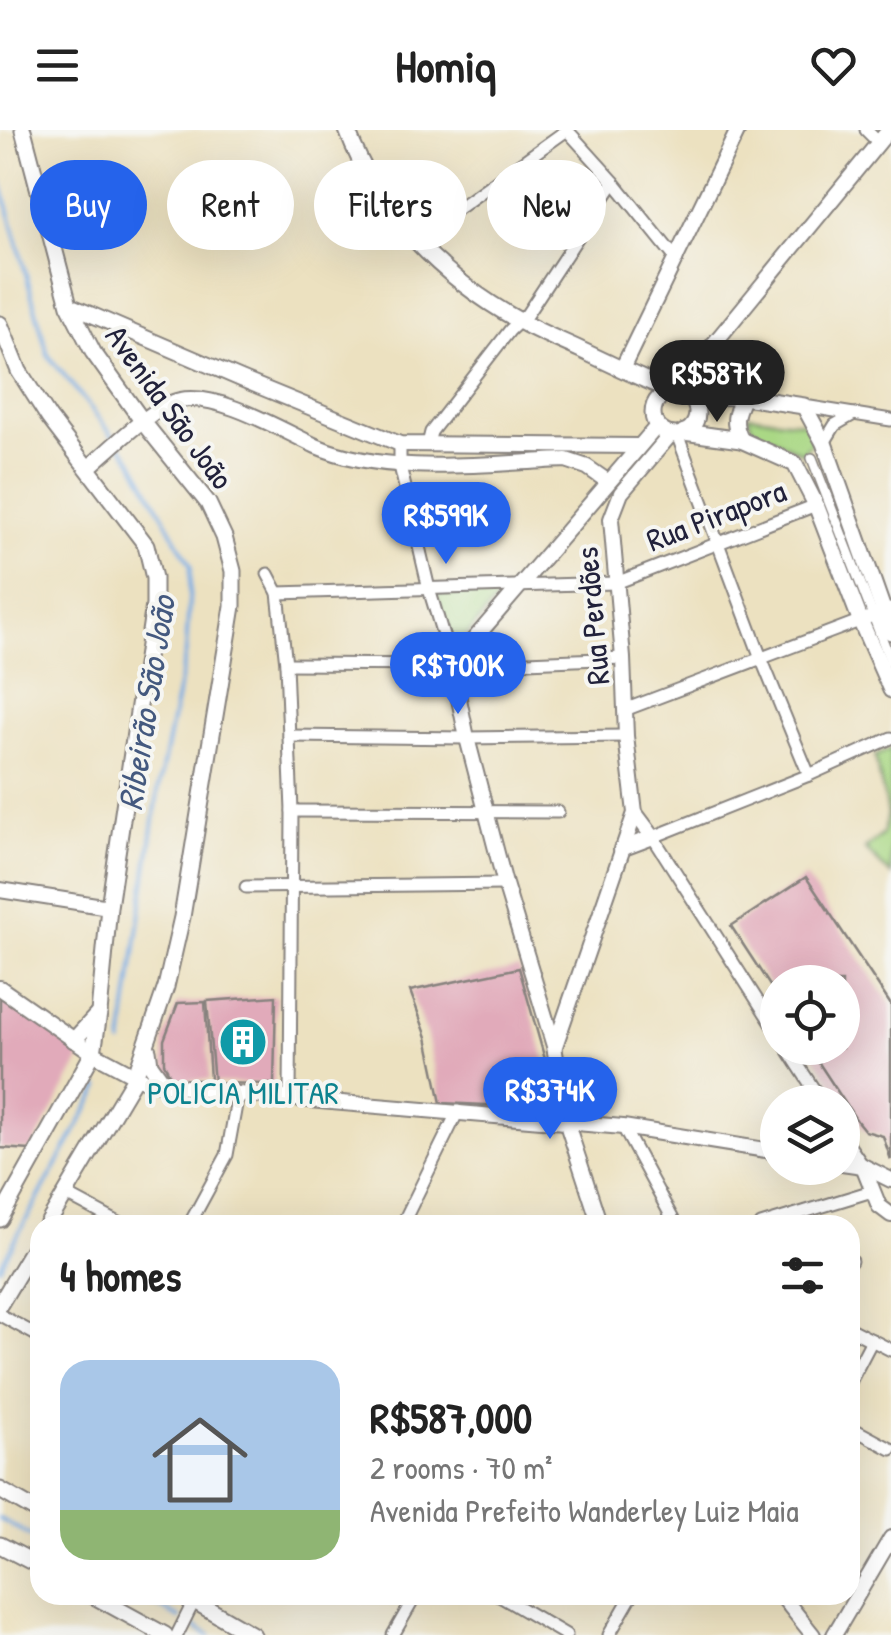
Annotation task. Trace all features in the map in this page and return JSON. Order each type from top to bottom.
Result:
[{"type":"main road","name":"Avenida São João","points":[[23,130],[70,305],[138,426],[208,503],[224,537],[233,571],[233,606],[182,917],[166,987],[136,1077],[53,1215]]},
{"type":"main road","points":[[346,130],[360,160]]},
{"type":"main road","points":[[423,250],[475,293],[519,322],[694,402],[694,422],[669,428]]},
{"type":"main road","points":[[0,324],[19,371],[48,418],[93,463],[146,545],[154,578],[154,605],[108,907],[92,1053],[0,1220]]},
{"type":"main road","points":[[639,378],[669,428],[741,440],[795,464],[876,615],[891,632]]},
{"type":"main road","points":[[669,428],[659,398],[680,393],[804,406],[824,443],[876,615],[891,690]]},
{"type":"main road","points":[[741,440],[734,427],[743,398]]},
{"type":"main road","points":[[795,464],[812,458],[824,443]]},
{"type":"main road","points":[[74,1040],[99,1013]]},
{"type":"main road","points":[[148,1046],[150,1064],[165,1085]]},
{"type":"main road","points":[[0,1304],[30,1254]]},
{"type":"main road","points":[[0,1490],[30,1506]]},
{"type":"main road","points":[[0,1544],[30,1560]]},
{"type":"main road","points":[[110,1605],[165,1635]]},
{"type":"main road","points":[[198,1605],[253,1635]]},
{"type":"street","points":[[467,202],[567,130],[676,260]]},
{"type":"street","points":[[622,370],[738,130]]},
{"type":"street","points":[[866,130],[879,143]]},
{"type":"street","points":[[680,393],[685,379],[889,130]]},
{"type":"street","points":[[428,444],[431,432],[527,314],[614,182]]},
{"type":"street","points":[[70,305],[400,444],[638,446]]},
{"type":"street","points":[[93,463],[178,400],[206,399],[321,448],[400,466],[566,460],[587,467],[608,481]]},
{"type":"street","points":[[804,406],[891,420]]},
{"type":"street","points":[[824,443],[835,426],[854,414]]},
{"type":"street","points":[[452,665],[638,446],[669,428],[809,775]]},
{"type":"street","name":"Rua Perdões","points":[[635,813],[612,519],[621,493],[669,428]]},
{"type":"street","points":[[400,444],[400,466],[467,738],[505,884],[554,1046],[566,1122],[597,1215]]},
{"type":"street","points":[[812,458],[891,662]]},
{"type":"street","name":"Rua Pirapora","points":[[278,592],[616,583],[816,505]]},
{"type":"street","points":[[268,574],[278,592],[286,664],[292,811],[290,1098]]},
{"type":"street","points":[[626,708],[876,615]]},
{"type":"street","points":[[286,664],[452,665],[623,658]]},
{"type":"street","points":[[289,736],[626,736]]},
{"type":"street","points":[[621,848],[809,775],[891,738]]},
{"type":"street","points":[[292,811],[558,812]]},
{"type":"street","points":[[635,813],[760,1004]]},
{"type":"street","points":[[554,1046],[635,813]]},
{"type":"street","points":[[246,887],[505,884]]},
{"type":"street","points":[[0,890],[108,907]]},
{"type":"street","points":[[0,988],[92,1053],[136,1077],[165,1085],[623,1127],[760,1149]]},
{"type":"street","points":[[544,1010],[558,1010],[565,1016]]},
{"type":"street","points":[[195,1215],[227,1155],[238,1094]]},
{"type":"street","points":[[407,1215],[458,1111]]},
{"type":"street","points":[[623,1127],[671,1215]]},
{"type":"street","points":[[860,1163],[879,1206],[891,1215]]},
{"type":"street","points":[[862,1166],[890,1180]]},
{"type":"street","points":[[794,1215],[872,1191],[890,1180]]},
{"type":"street","points":[[66,1194],[104,1215]]},
{"type":"street","points":[[0,1316],[30,1332]]},
{"type":"street","points":[[860,1334],[891,1350]]},
{"type":"street","points":[[860,1363],[872,1340]]},
{"type":"street","points":[[860,1432],[891,1448]]},
{"type":"street","points":[[860,1591],[891,1538]]},
{"type":"street","points":[[179,1630],[189,1605]]},
{"type":"street","points":[[394,1635],[410,1605]]},
{"type":"street","points":[[515,1605],[566,1635]]},
{"type":"street","points":[[608,1635],[626,1605]]},
{"type":"street","points":[[790,1605],[813,1635]]},
{"type":"street","points":[[834,1635],[852,1605]]},
{"type":"green space","points":[[748,415],[807,423],[813,441],[802,453],[753,431]]},
{"type":"green space","points":[[436,593],[502,593],[453,652]]},
{"type":"green space","points":[[891,749],[891,875],[865,849],[883,834],[888,814],[875,756]]},
{"type":"building","points":[[806,877],[891,1005],[891,1160],[883,1136],[865,1131],[860,1125],[860,1085],[833,1085],[820,1065],[860,1065],[860,965],[760,965],[760,970],[731,926]]},
{"type":"building","points":[[519,968],[552,1084],[534,1107],[441,1103],[427,1037],[410,991]]},
{"type":"building","points":[[0,992],[84,1053],[31,1150],[0,1148]]},
{"type":"building","name":"POLICIA MILITAR","points":[[276,996],[274,1084],[214,1083],[207,1001]]},
{"type":"building","points":[[205,1002],[210,1080],[172,1080],[164,1063],[164,1040],[178,1003]]},
{"type":"waterway","name":"Ribeirão São João","points":[[0,178],[48,355],[133,461],[191,566],[186,651],[159,785],[122,1044]]},
{"type":"waterway","name":"Ribeirão São João","points":[[0,1267],[100,1087]]},
{"type":"waterway","name":"Ribeirão São João","points":[[0,1519],[30,1536]]},
{"type":"waterway","name":"Ribeirão São João","points":[[156,1605],[180,1618]]},
{"type":"waterway","name":"Ribeirão São João","points":[[188,1623],[210,1635]]},
{"type":"place","name":"POLICIA MILITAR","points":[[243,1042]]}]
